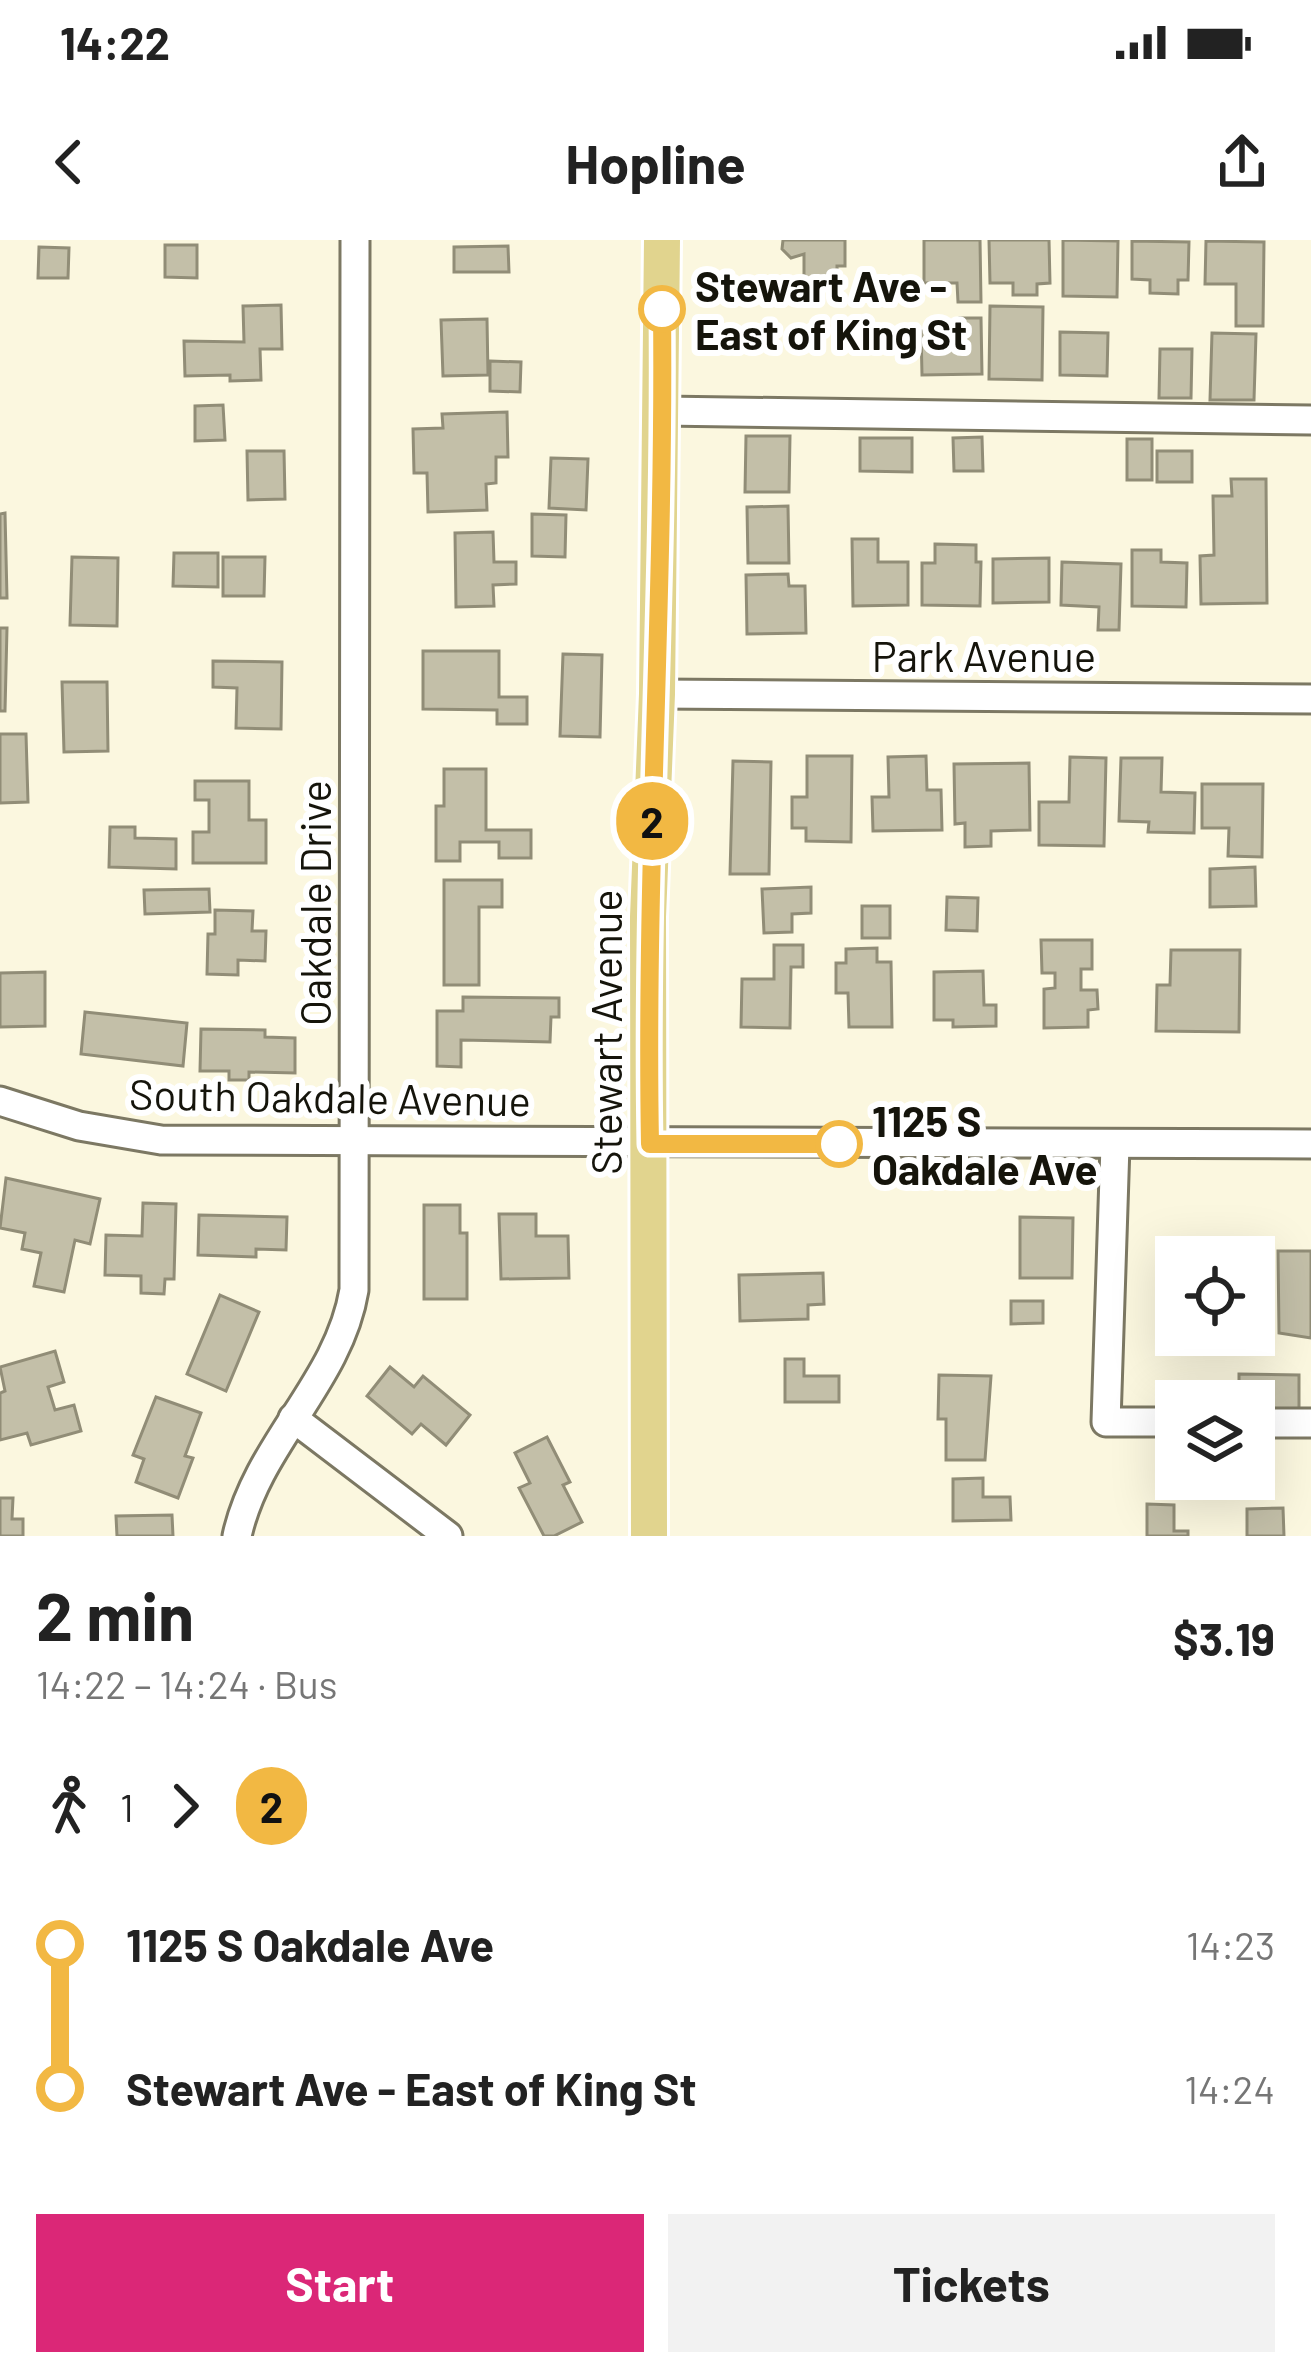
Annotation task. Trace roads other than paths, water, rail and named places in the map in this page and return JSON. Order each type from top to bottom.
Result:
[{"type":"main road","name":"Stewart Avenue","points":[[649,1536],[648,917],[663,411],[662,240]]},
{"type":"street","name":"Oakdale Drive","points":[[238,1536],[252,1489],[340,1344],[351,1313],[357,1247],[355,240]]},
{"type":"street","points":[[663,411],[1311,420]]},
{"type":"street","name":"Park Avenue","points":[[657,694],[1311,699]]},
{"type":"street","name":"South Oakdale Avenue","points":[[0,1100],[124,1136],[650,1144],[1311,1144]]},
{"type":"street","points":[[1115,1145],[1106,1421],[1155,1422]]},
{"type":"street","points":[[293,1418],[448,1536]]},
{"type":"street","points":[[1275,1423],[1311,1423]]},
{"type":"place","name":"Stewart Ave - East of King St","points":[[662,309]]},
{"type":"place","name":"1125 S Oakdale Ave","points":[[839,1144]]}]
